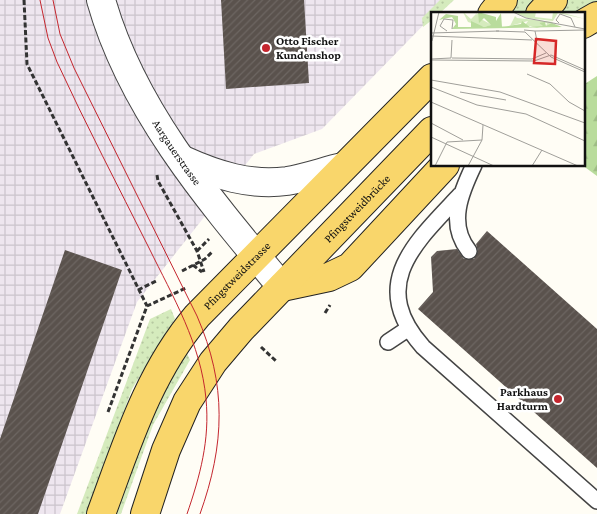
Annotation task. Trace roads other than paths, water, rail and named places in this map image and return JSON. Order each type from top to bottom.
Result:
[{"type":"main road","points":[[494,12],[503,0]]},
{"type":"main road","points":[[542,12],[553,0]]},
{"type":"main road","points":[[584,23],[597,16]]},
{"type":"main road","name":"Pfingstweidstrasse","points":[[101,514],[141,406],[161,365],[197,316],[431,79]]},
{"type":"main road","name":"Pfingstweidbrücke","points":[[282,287],[431,132]]},
{"type":"main road","points":[[145,514],[177,423],[195,388],[223,350],[282,287],[329,277],[350,267],[443,166]]},
{"type":"street","name":"Aargauerstrasse","points":[[102,0],[108,25],[127,71],[182,160],[282,287]]},
{"type":"street","points":[[182,160],[211,172],[254,182],[287,181],[344,167]]},
{"type":"lane","points":[[474,166],[460,195],[414,246],[402,264],[399,282],[402,313],[409,328],[423,347],[597,501]]},
{"type":"lane","points":[[460,195],[458,230],[462,242],[469,251]]},
{"type":"lane","points":[[388,342],[409,328]]},
{"type":"tram line","points":[[40,0],[48,38],[57,62],[185,321],[198,359],[206,399],[207,429],[200,472],[187,514]]},
{"type":"tram line","points":[[53,0],[60,34],[74,68],[197,316],[207,341],[214,366],[219,415],[214,463],[200,514]]},
{"type":"place","name":"Otto Fischer Kundenshop","points":[[266,48]]},
{"type":"place","name":"Parkhaus Hardturm","points":[[558,399]]}]
